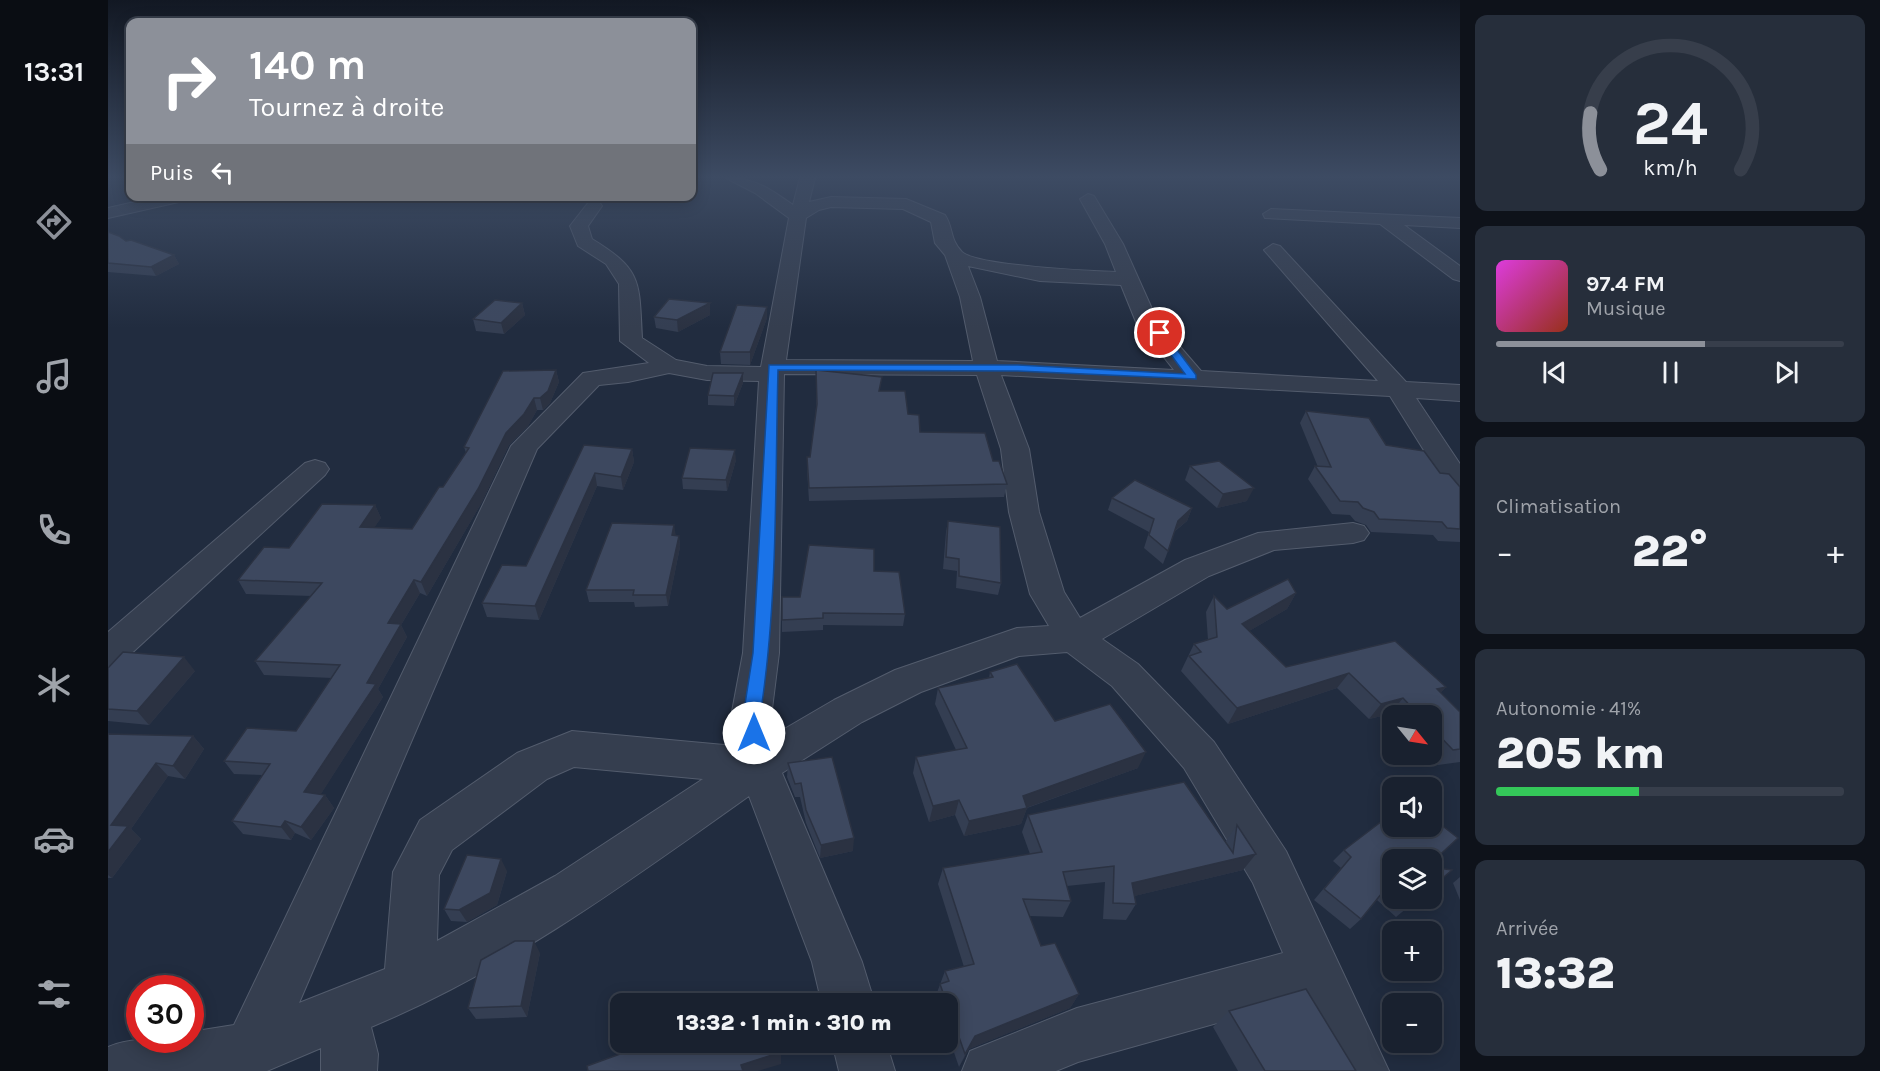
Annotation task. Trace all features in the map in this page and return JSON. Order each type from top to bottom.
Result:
[{"type":"street","points":[[580,228],[584,242],[613,260],[629,284],[631,341],[669,366]]},
{"type":"street","points":[[796,228],[772,370],[761,653],[751,717],[758,766],[837,962],[846,993]]},
{"type":"street","points":[[941,228],[944,243],[956,258],[970,297],[987,370],[1015,449],[1024,512],[1047,594],[1074,638],[1125,675],[1199,755],[1270,867],[1361,1071]]},
{"type":"street","points":[[1105,228],[1114,244],[1147,322],[1160,333],[1193,377]]},
{"type":"street","points":[[1396,228],[1460,275]]},
{"type":"street","points":[[1273,249],[1398,389],[1460,486]]},
{"type":"street","points":[[956,258],[1040,275],[1129,279]]},
{"type":"street","points":[[251,1050],[525,446],[592,378],[628,375],[669,366],[707,373],[772,370],[1018,368],[1460,393]]},
{"type":"street","points":[[108,653],[315,469]]},
{"type":"street","points":[[118,1071],[251,1050],[410,985],[572,893],[758,766],[848,711],[908,681],[1017,642],[1074,638],[1197,568],[1269,540],[1353,533]]},
{"type":"street","points":[[410,985],[416,872],[436,835],[532,766],[572,750],[758,766]]},
{"type":"street","points":[[990,1071],[1077,1035],[1316,970]]},
{"type":"street","points":[[340,1014],[350,1054],[349,1071]]},
{"type":"street","points":[[862,1053],[867,1071]]},
{"type":"building","points":[[108,232],[126,241],[131,240],[174,255],[151,267],[108,263]]},
{"type":"building","points":[[669,299],[710,303],[677,320],[654,317]]},
{"type":"building","points":[[495,300],[522,303],[501,323],[473,319]]},
{"type":"building","points":[[737,305],[767,307],[750,352],[720,352]]},
{"type":"building","points":[[556,370],[548,391],[540,398],[534,398],[524,414],[506,433],[478,489],[421,582],[414,580],[388,623],[401,624],[367,683],[376,684],[304,792],[325,795],[301,827],[285,821],[281,827],[232,821],[270,764],[224,761],[247,728],[296,731],[340,665],[255,661],[322,583],[238,580],[264,547],[289,548],[322,504],[375,505],[360,527],[412,529],[439,487],[443,487],[469,448],[464,447],[503,371]]},
{"type":"building","points":[[816,370],[882,377],[879,391],[905,391],[908,414],[919,415],[920,432],[985,433],[993,461],[999,461],[1007,484],[809,488],[807,457],[810,457],[817,404]]},
{"type":"building","points":[[713,373],[743,373],[734,396],[708,395]]},
{"type":"building","points":[[1306,411],[1369,418],[1386,445],[1424,451],[1440,473],[1449,474],[1460,487],[1460,529],[1447,528],[1442,522],[1379,519],[1374,512],[1363,508],[1358,502],[1340,501],[1315,466],[1331,467]]},
{"type":"building","points":[[584,445],[632,449],[621,477],[595,473],[535,606],[482,603],[502,565],[526,566]]},
{"type":"building","points":[[690,448],[735,450],[726,480],[682,478]]},
{"type":"building","points":[[1219,461],[1254,488],[1223,494],[1190,466]]},
{"type":"building","points":[[1135,480],[1192,508],[1178,521],[1168,551],[1149,535],[1154,519],[1112,498]]},
{"type":"building","points":[[948,521],[1000,527],[1001,583],[959,576],[959,559],[946,557]]},
{"type":"building","points":[[612,523],[674,525],[672,535],[679,536],[666,595],[633,595],[634,590],[586,590]]},
{"type":"building","points":[[809,545],[874,549],[874,571],[899,572],[905,614],[823,613],[823,618],[782,620],[782,597],[800,597]]},
{"type":"building","points":[[1288,579],[1296,593],[1242,624],[1286,667],[1395,641],[1446,687],[1437,689],[1460,712],[1460,749],[1453,750],[1442,738],[1442,705],[1410,705],[1403,698],[1381,704],[1349,673],[1237,708],[1189,656],[1201,652],[1194,644],[1217,637],[1214,596],[1227,609]]},
{"type":"building","points":[[123,652],[184,657],[137,711],[108,709],[108,668]]},
{"type":"building","points":[[1017,664],[1055,721],[1110,704],[1146,752],[1023,796],[1027,808],[969,821],[959,800],[933,806],[916,757],[967,748],[938,688],[993,677],[990,672]]},
{"type":"building","points":[[108,734],[193,736],[173,766],[156,763],[111,825],[128,826],[108,852]]},
{"type":"building","points":[[832,757],[854,838],[821,845],[806,810],[801,783],[795,784],[788,763]]},
{"type":"building","points":[[1184,782],[1233,853],[1237,825],[1256,854],[1132,883],[1136,904],[1113,903],[1114,866],[1063,872],[1071,901],[1023,899],[1041,946],[1055,943],[1079,994],[975,1036],[965,1054],[958,1034],[958,993],[943,993],[940,984],[949,981],[945,971],[974,964],[943,868],[1042,852],[1028,815]]},
{"type":"building","points":[[1382,821],[1382,837],[1442,837],[1442,826],[1458,838],[1442,853],[1442,849],[1382,849],[1382,893],[1361,919],[1324,889],[1351,857],[1344,850]]},
{"type":"building","points":[[467,855],[501,859],[490,893],[459,910],[444,909]]},
{"type":"building","points":[[1442,869],[1452,870],[1442,879]]},
{"type":"building","points":[[515,941],[534,941],[521,1006],[468,1008],[481,960]]},
{"type":"building","points":[[1306,989],[1356,1071],[1265,1071],[1229,1011]]},
{"type":"building","points":[[623,1053],[778,1053],[741,1065],[743,1071],[588,1071],[587,1066]]},
{"type":"route","points":[[754,733],[751,717],[761,653],[773,367],[987,370],[1018,368],[1193,377],[1160,333]]}]
